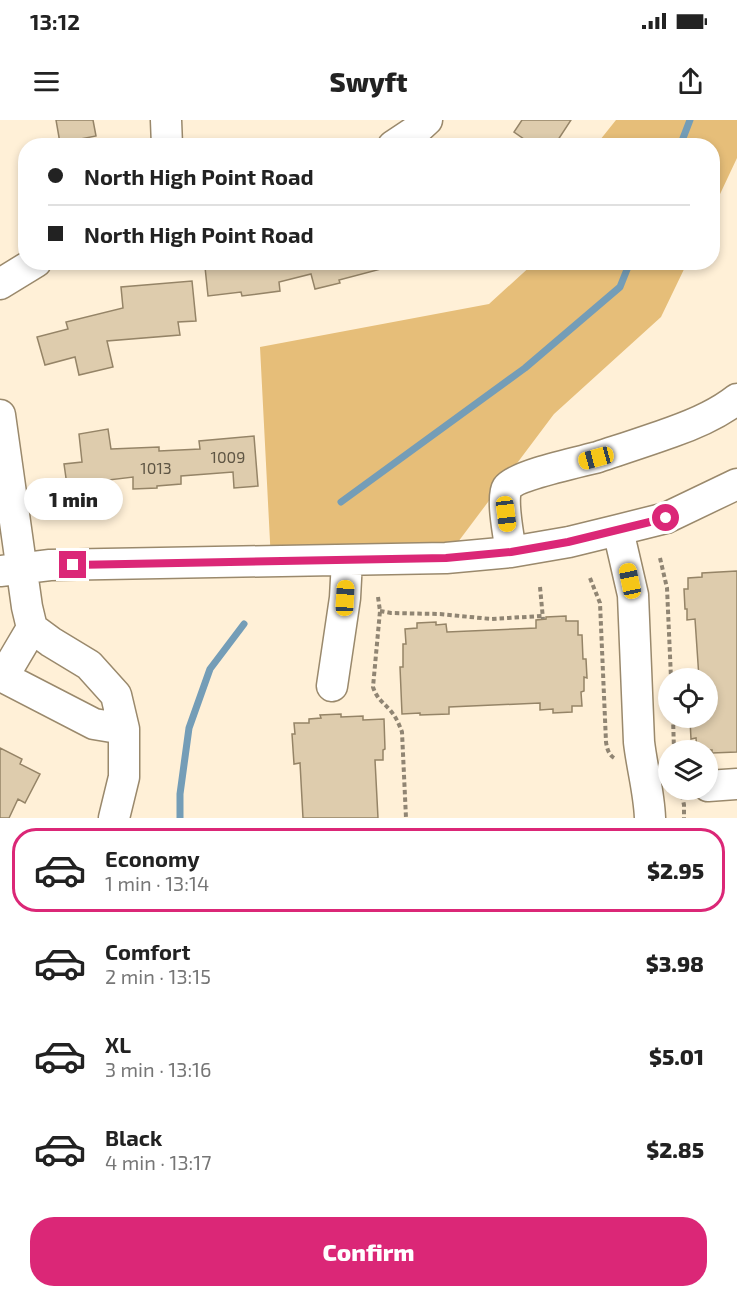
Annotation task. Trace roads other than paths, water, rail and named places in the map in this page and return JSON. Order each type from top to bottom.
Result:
[{"type":"street","points":[[166,120],[167,138]]},
{"type":"street","points":[[405,138],[427,120]]},
{"type":"street","points":[[0,284],[23,270]]},
{"type":"street","points":[[511,552],[504,496],[507,487],[516,481],[541,472],[596,458],[673,432],[722,411],[737,399]]},
{"type":"street","points":[[0,415],[11,569],[27,607],[32,628],[89,665],[116,695],[124,729],[124,777],[114,818]]},
{"type":"street","points":[[11,569],[50,565],[446,558],[511,552],[568,542],[666,518],[737,484]]},
{"type":"street","points":[[618,530],[633,595],[639,742],[642,763],[656,798]]},
{"type":"street","points":[[332,686],[345,598],[347,560]]},
{"type":"street","points":[[32,628],[3,677],[94,724],[124,729]]},
{"type":"street","points":[[718,785],[737,784]]},
{"type":"waterway","points":[[683,138],[690,120]]},
{"type":"waterway","points":[[341,502],[525,368],[620,287],[627,270]]},
{"type":"waterway","points":[[180,818],[180,794],[189,728],[210,669],[244,624]]}]
